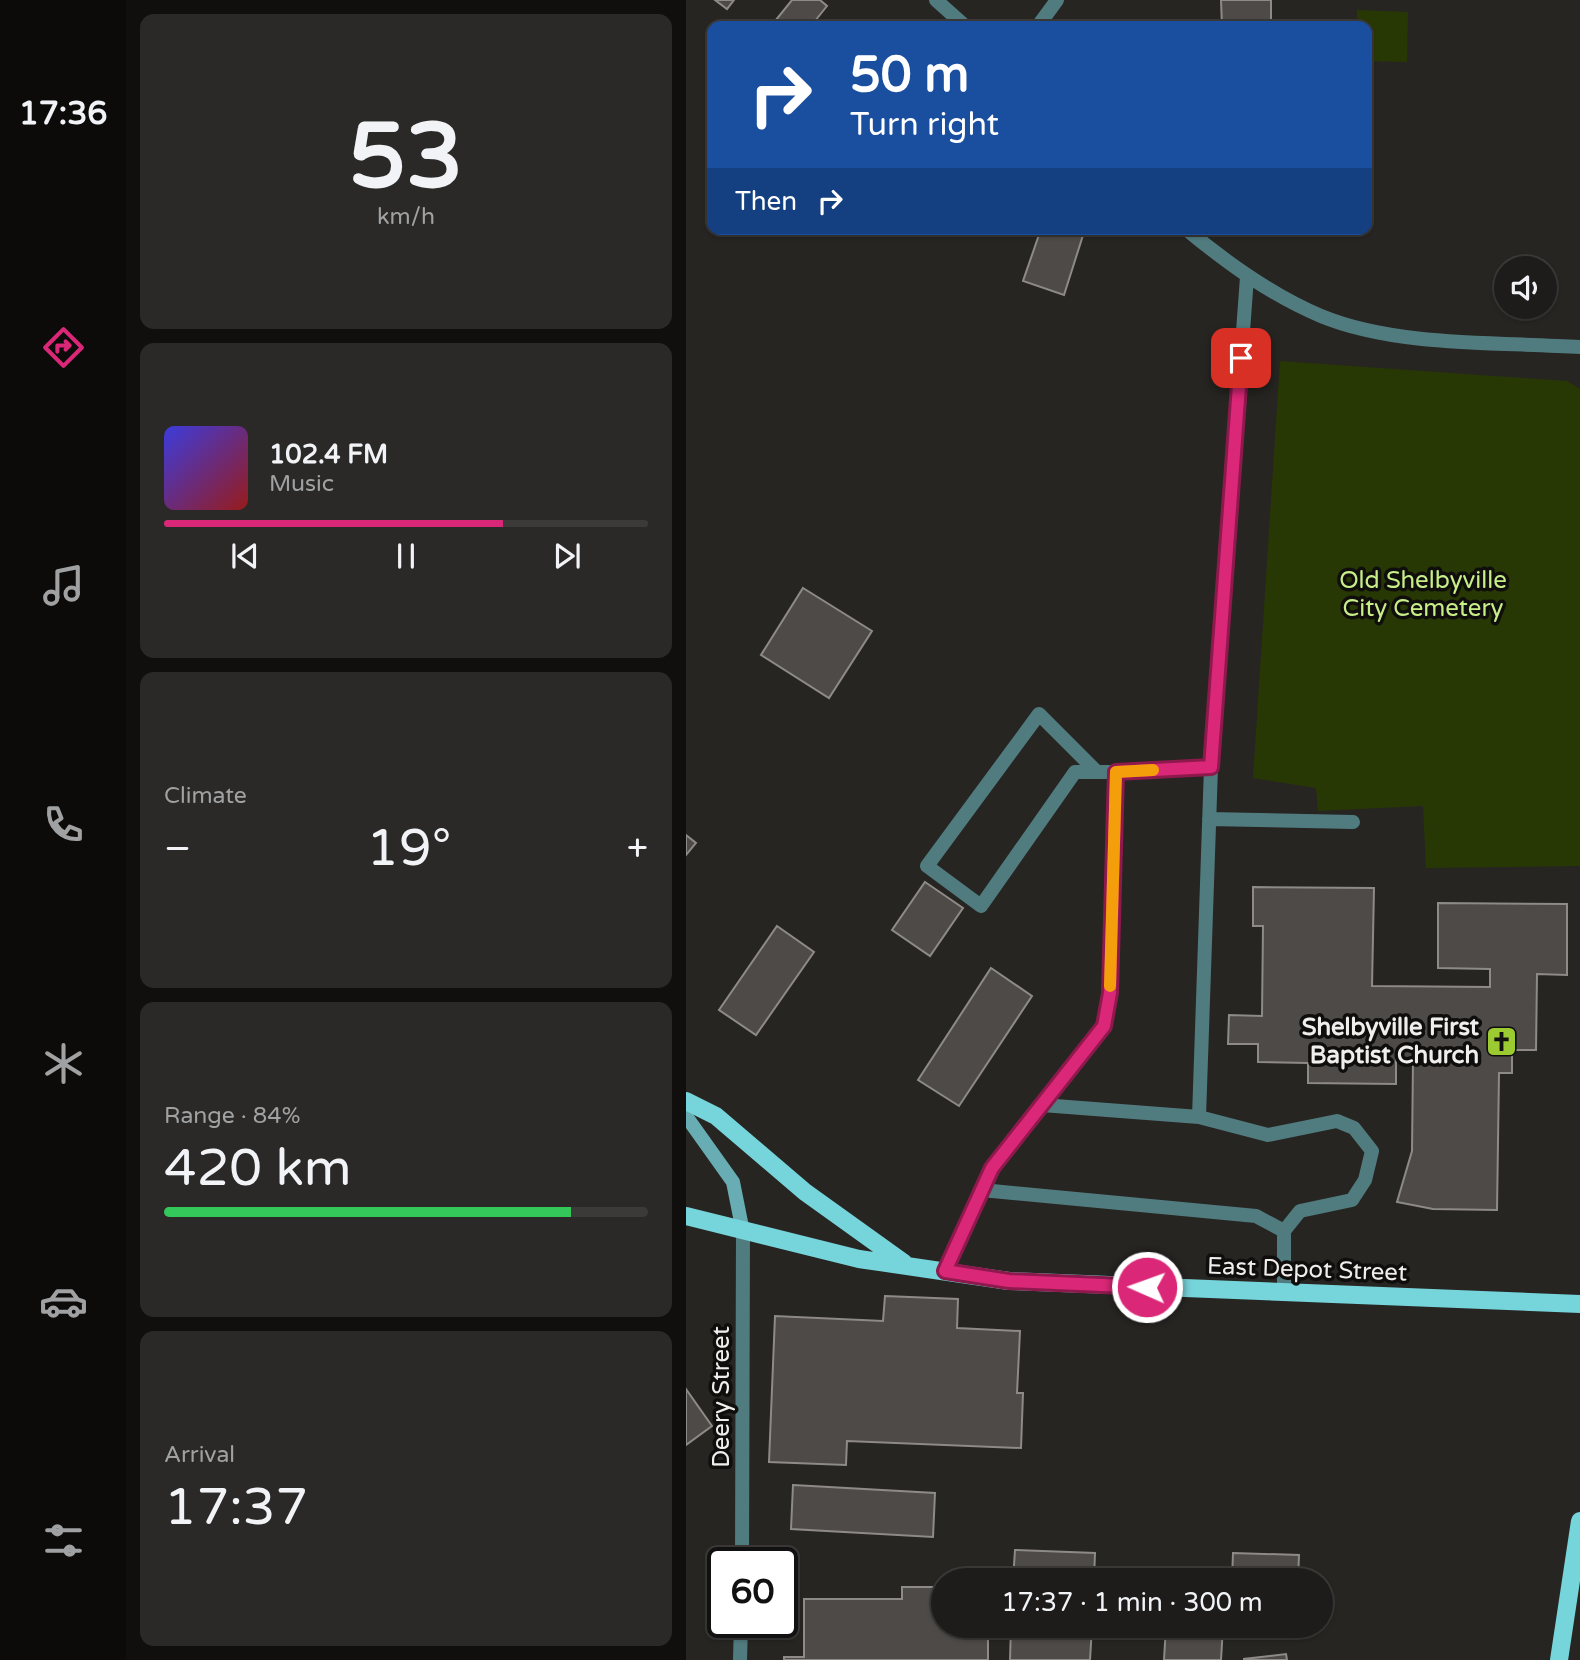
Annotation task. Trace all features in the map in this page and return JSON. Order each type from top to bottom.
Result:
[{"type":"main road","points":[[686,1101],[716,1116],[805,1192],[907,1265]]},
{"type":"main road","points":[[686,1116],[733,1182],[744,1232]]},
{"type":"main road","name":"East Depot Street","points":[[686,1216],[859,1259],[1009,1281],[1580,1304]]},
{"type":"main road","points":[[1559,1660],[1580,1521]]},
{"type":"street","points":[[936,0],[959,21]]},
{"type":"street","points":[[1042,21],[1057,0]]},
{"type":"street","points":[[1194,235],[1247,276],[1321,316],[1378,332],[1580,347]]},
{"type":"street","points":[[1199,1117],[1211,767],[1247,276]]},
{"type":"street","points":[[1097,772],[1039,714],[927,866],[981,906],[1075,772],[1097,772],[1116,772],[1211,767]]},
{"type":"street","points":[[945,1271],[992,1168],[1104,1026],[1110,993],[1116,772]]},
{"type":"street","points":[[1209,819],[1353,822]]},
{"type":"street","points":[[1042,1105],[1199,1117],[1268,1135],[1337,1121],[1354,1128],[1372,1151],[1365,1180],[1352,1200],[1300,1211],[1284,1231],[1284,1292]]},
{"type":"street","points":[[982,1191],[1256,1216],[1284,1231]]},
{"type":"street","name":"Deery Street","points":[[742,1547],[744,1232]]},
{"type":"street","points":[[740,1660],[741,1638]]},
{"type":"green space","points":[[1357,10],[1408,12],[1407,62],[1372,61],[1372,21],[1357,21]]},
{"type":"green space","name":"Old Shelbyville City Cemetery","points":[[1280,361],[1567,381],[1580,389],[1580,866],[1426,868],[1423,806],[1318,811],[1316,788],[1253,778]]},
{"type":"building","points":[[715,0],[734,0],[727,9]]},
{"type":"building","points":[[792,0],[820,0],[827,6],[815,21],[775,21]]},
{"type":"building","points":[[1221,0],[1271,0],[1271,21],[1222,21]]},
{"type":"building","points":[[1039,235],[1083,235],[1064,295],[1023,281]]},
{"type":"building","points":[[803,588],[872,631],[829,698],[761,655]]},
{"type":"building","points":[[686,835],[696,843],[686,855]]},
{"type":"building","points":[[925,882],[963,908],[930,956],[892,930]]},
{"type":"building","points":[[1253,887],[1374,888],[1372,986],[1490,987],[1490,969],[1438,968],[1438,903],[1567,904],[1567,975],[1537,974],[1536,1050],[1512,1050],[1512,1073],[1499,1073],[1497,1210],[1433,1209],[1397,1202],[1412,1151],[1413,1060],[1396,1055],[1396,1084],[1308,1083],[1308,1063],[1258,1062],[1258,1044],[1228,1044],[1229,1015],[1262,1016],[1263,926],[1253,926]]},
{"type":"building","points":[[777,926],[814,952],[756,1035],[719,1010]]},
{"type":"building","points":[[991,968],[1032,996],[959,1106],[918,1080]]},
{"type":"building","points":[[885,1296],[958,1299],[957,1328],[1020,1331],[1017,1393],[1023,1393],[1021,1448],[847,1441],[846,1465],[769,1462],[775,1316],[883,1321]]},
{"type":"building","points":[[686,1389],[712,1426],[686,1445]]},
{"type":"building","points":[[793,1485],[935,1493],[933,1537],[791,1529]]},
{"type":"building","points":[[1015,1550],[1095,1553],[1094,1568],[1014,1568]]},
{"type":"building","points":[[1233,1553],[1299,1555],[1298,1568],[1232,1568]]},
{"type":"building","points":[[902,1587],[931,1587],[931,1638],[988,1638],[988,1660],[784,1660],[784,1657],[804,1657],[804,1599],[902,1599]]},
{"type":"building","points":[[1011,1638],[1091,1638],[1090,1660],[1010,1660]]},
{"type":"building","points":[[1165,1638],[1222,1638],[1221,1660],[1164,1660]]},
{"type":"building","points":[[1286,1654],[1287,1660],[1244,1660],[1244,1659]]},
{"type":"slow traffic","points":[[1110,986],[1116,772],[1153,770]]},
{"type":"place","name":"Shelbyville First Baptist Church","points":[[1502,1041]]},
{"type":"route","points":[[1147,1287],[1009,1281],[945,1271],[992,1168],[1104,1026],[1110,993],[1116,772],[1211,767],[1241,358]]}]
